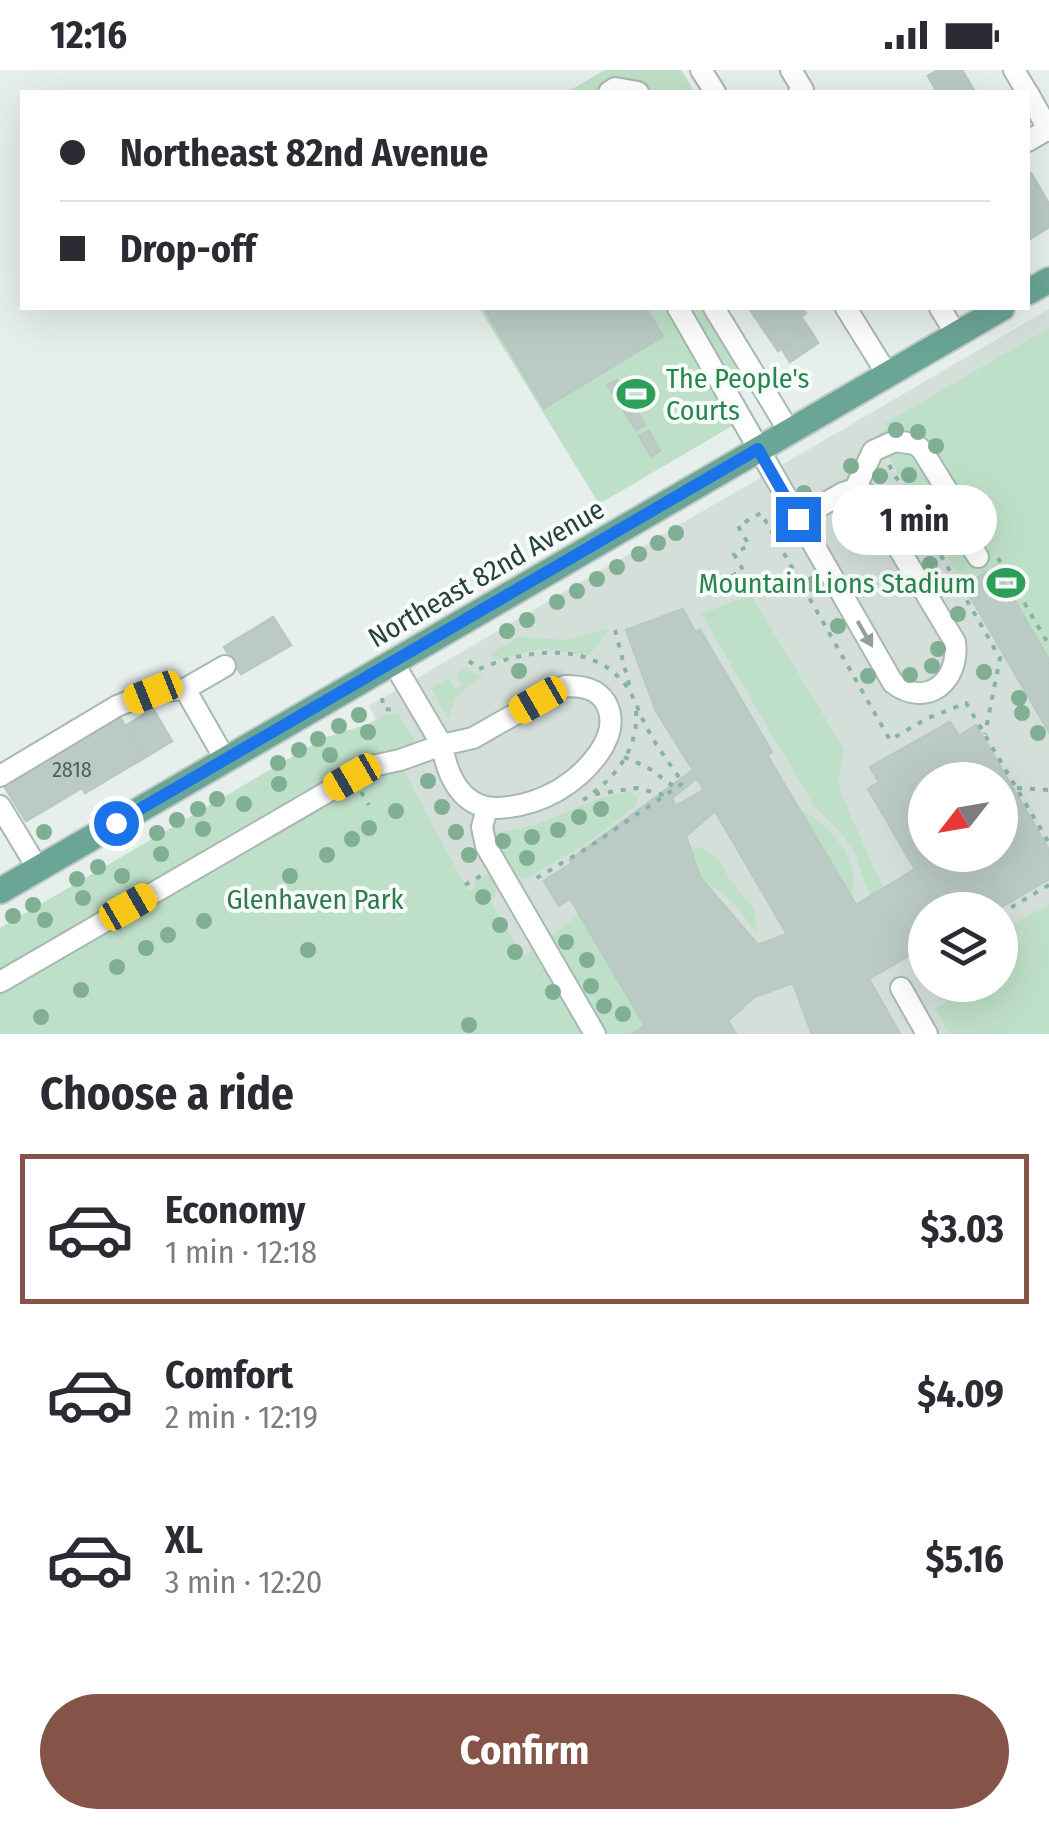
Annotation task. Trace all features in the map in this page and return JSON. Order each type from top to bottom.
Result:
[{"type":"main road","name":"Northeast 82nd Avenue","points":[[0,891],[998,310]]},
{"type":"street","points":[[1014,70],[1034,94],[1048,130]]},
{"type":"street","points":[[679,310],[893,682],[905,692],[923,694],[939,687],[950,674],[957,658],[955,642],[874,504],[855,489]]},
{"type":"street","points":[[715,310],[789,432]]},
{"type":"street","points":[[847,310],[886,374]]},
{"type":"street","points":[[941,310],[956,334]]},
{"type":"street","points":[[798,519],[855,489],[867,459],[878,447],[905,442],[915,444],[931,459],[953,500],[951,514],[986,554]]},
{"type":"street","points":[[0,982],[372,766],[442,745],[474,738],[566,686],[594,690],[604,700],[610,714],[608,738],[578,775],[559,790],[536,801],[488,808],[459,791],[445,766],[442,745],[394,662]]},
{"type":"street","points":[[0,776],[118,706],[153,692],[184,689],[224,666]]},
{"type":"street","points":[[184,689],[225,759]]},
{"type":"street","points":[[0,806],[38,869]]},
{"type":"street","points":[[488,808],[482,827],[486,846],[595,1034]]},
{"type":"street","points":[[901,988],[928,1034]]},
{"type":"path","points":[[878,447],[1000,658],[985,734]]},
{"type":"path","points":[[732,576],[742,570],[734,554],[749,544],[738,526],[761,513],[890,740],[926,718],[966,703],[1002,762]]},
{"type":"path","points":[[986,554],[1049,644]]},
{"type":"path","points":[[615,630],[631,692]]},
{"type":"path","points":[[382,698],[384,710],[402,713]]},
{"type":"path","points":[[579,802],[607,781],[625,758],[636,736],[636,706]]},
{"type":"path","points":[[602,747],[647,768],[676,788]]},
{"type":"path","points":[[590,795],[624,788],[665,796]]},
{"type":"path","points":[[1018,788],[1049,790]]},
{"type":"path","points":[[1018,788],[1049,843]]},
{"type":"path","points":[[1018,904],[1049,886]]},
{"type":"shaded area","points":[[1049,309],[1049,944],[1018,962],[1018,892],[908,892],[908,1002],[947,1002],[936,1008],[950,1034],[553,1034],[468,892],[369,706]]},
{"type":"green space","points":[[605,70],[681,70],[694,90],[570,90]]},
{"type":"green space","name":"The People's Courts","points":[[480,310],[703,310],[737,369],[744,419],[599,504]]},
{"type":"green space","name":"Mountain Lions Stadium","points":[[1049,328],[1049,730],[876,435],[886,428],[884,424]]},
{"type":"green space","points":[[751,595],[844,749],[838,780],[842,796],[883,888],[870,896],[854,852],[814,806],[701,614]]},
{"type":"green space","points":[[610,628],[589,655],[541,649],[495,660],[491,653],[519,637],[565,640]]},
{"type":"green space","points":[[467,667],[474,674],[484,674],[457,696],[448,718],[431,688],[449,678],[456,689],[462,685],[456,674]]},
{"type":"green space","name":"Glenhaven Park","points":[[398,713],[415,742],[394,752],[468,891],[476,887],[473,882],[491,872],[497,884],[490,900],[523,957],[535,949],[584,1034],[0,1034],[0,928],[324,738]]},
{"type":"green space","points":[[632,792],[637,798],[636,806],[585,845],[525,879],[513,872],[499,853],[494,832],[533,825],[599,799]]},
{"type":"green space","points":[[798,808],[821,823],[841,844],[852,869],[851,897]]},
{"type":"green space","points":[[690,846],[707,850],[719,859],[730,880],[754,909],[757,934],[733,902],[700,877]]},
{"type":"green space","points":[[1049,904],[1049,1034],[950,1034],[935,1008],[946,1002],[1018,1002],[1018,922]]},
{"type":"green space","points":[[579,914],[645,1026],[632,1034],[605,1034],[550,937]]},
{"type":"building","points":[[938,70],[962,70],[974,90],[936,90],[928,76]]},
{"type":"building","points":[[1030,174],[1049,204],[1049,227],[1030,239]]},
{"type":"building","points":[[485,310],[647,310],[663,336],[544,408]]},
{"type":"building","points":[[750,310],[806,313],[801,317],[810,330],[778,351]]},
{"type":"building","points":[[810,330],[818,343],[790,362],[782,349]]},
{"type":"building","points":[[617,380],[629,400],[620,405],[608,385]]},
{"type":"building","points":[[633,405],[645,425],[636,430],[624,411]]},
{"type":"building","points":[[649,431],[660,451],[651,456],[639,436]]},
{"type":"building","points":[[995,567],[1049,660],[1049,732],[964,586]]},
{"type":"building","points":[[683,609],[695,632],[700,630],[772,752],[767,755],[856,905],[910,872],[1018,872],[1018,797],[1049,850],[1049,879],[1018,897],[1018,892],[908,892],[908,956],[869,979],[900,1034],[812,1034],[793,983],[754,997],[728,1021],[736,1034],[632,1034],[645,1026],[570,898],[559,906],[544,881],[693,770],[656,711],[626,630]],"holes":[[[697,778],[704,790],[675,806],[672,798]],[[715,811],[787,934],[758,945],[700,877],[686,836]]]},
{"type":"building","points":[[273,617],[291,645],[241,674],[224,647]]},
{"type":"building","points":[[153,709],[172,741],[144,758],[125,726]]},
{"type":"building","points":[[117,712],[144,758],[85,793],[82,788],[26,821],[1,781]]},
{"type":"building","points":[[950,722],[959,736],[976,725],[998,762],[908,762],[908,857],[868,789],[879,782],[870,767]]},
{"type":"place","name":"The People's Courts","points":[[636,394]]},
{"type":"place","name":"Mountain Lions Stadium","points":[[1006,583]]},
{"type":"route","points":[[116,823],[758,449],[798,519]]}]
